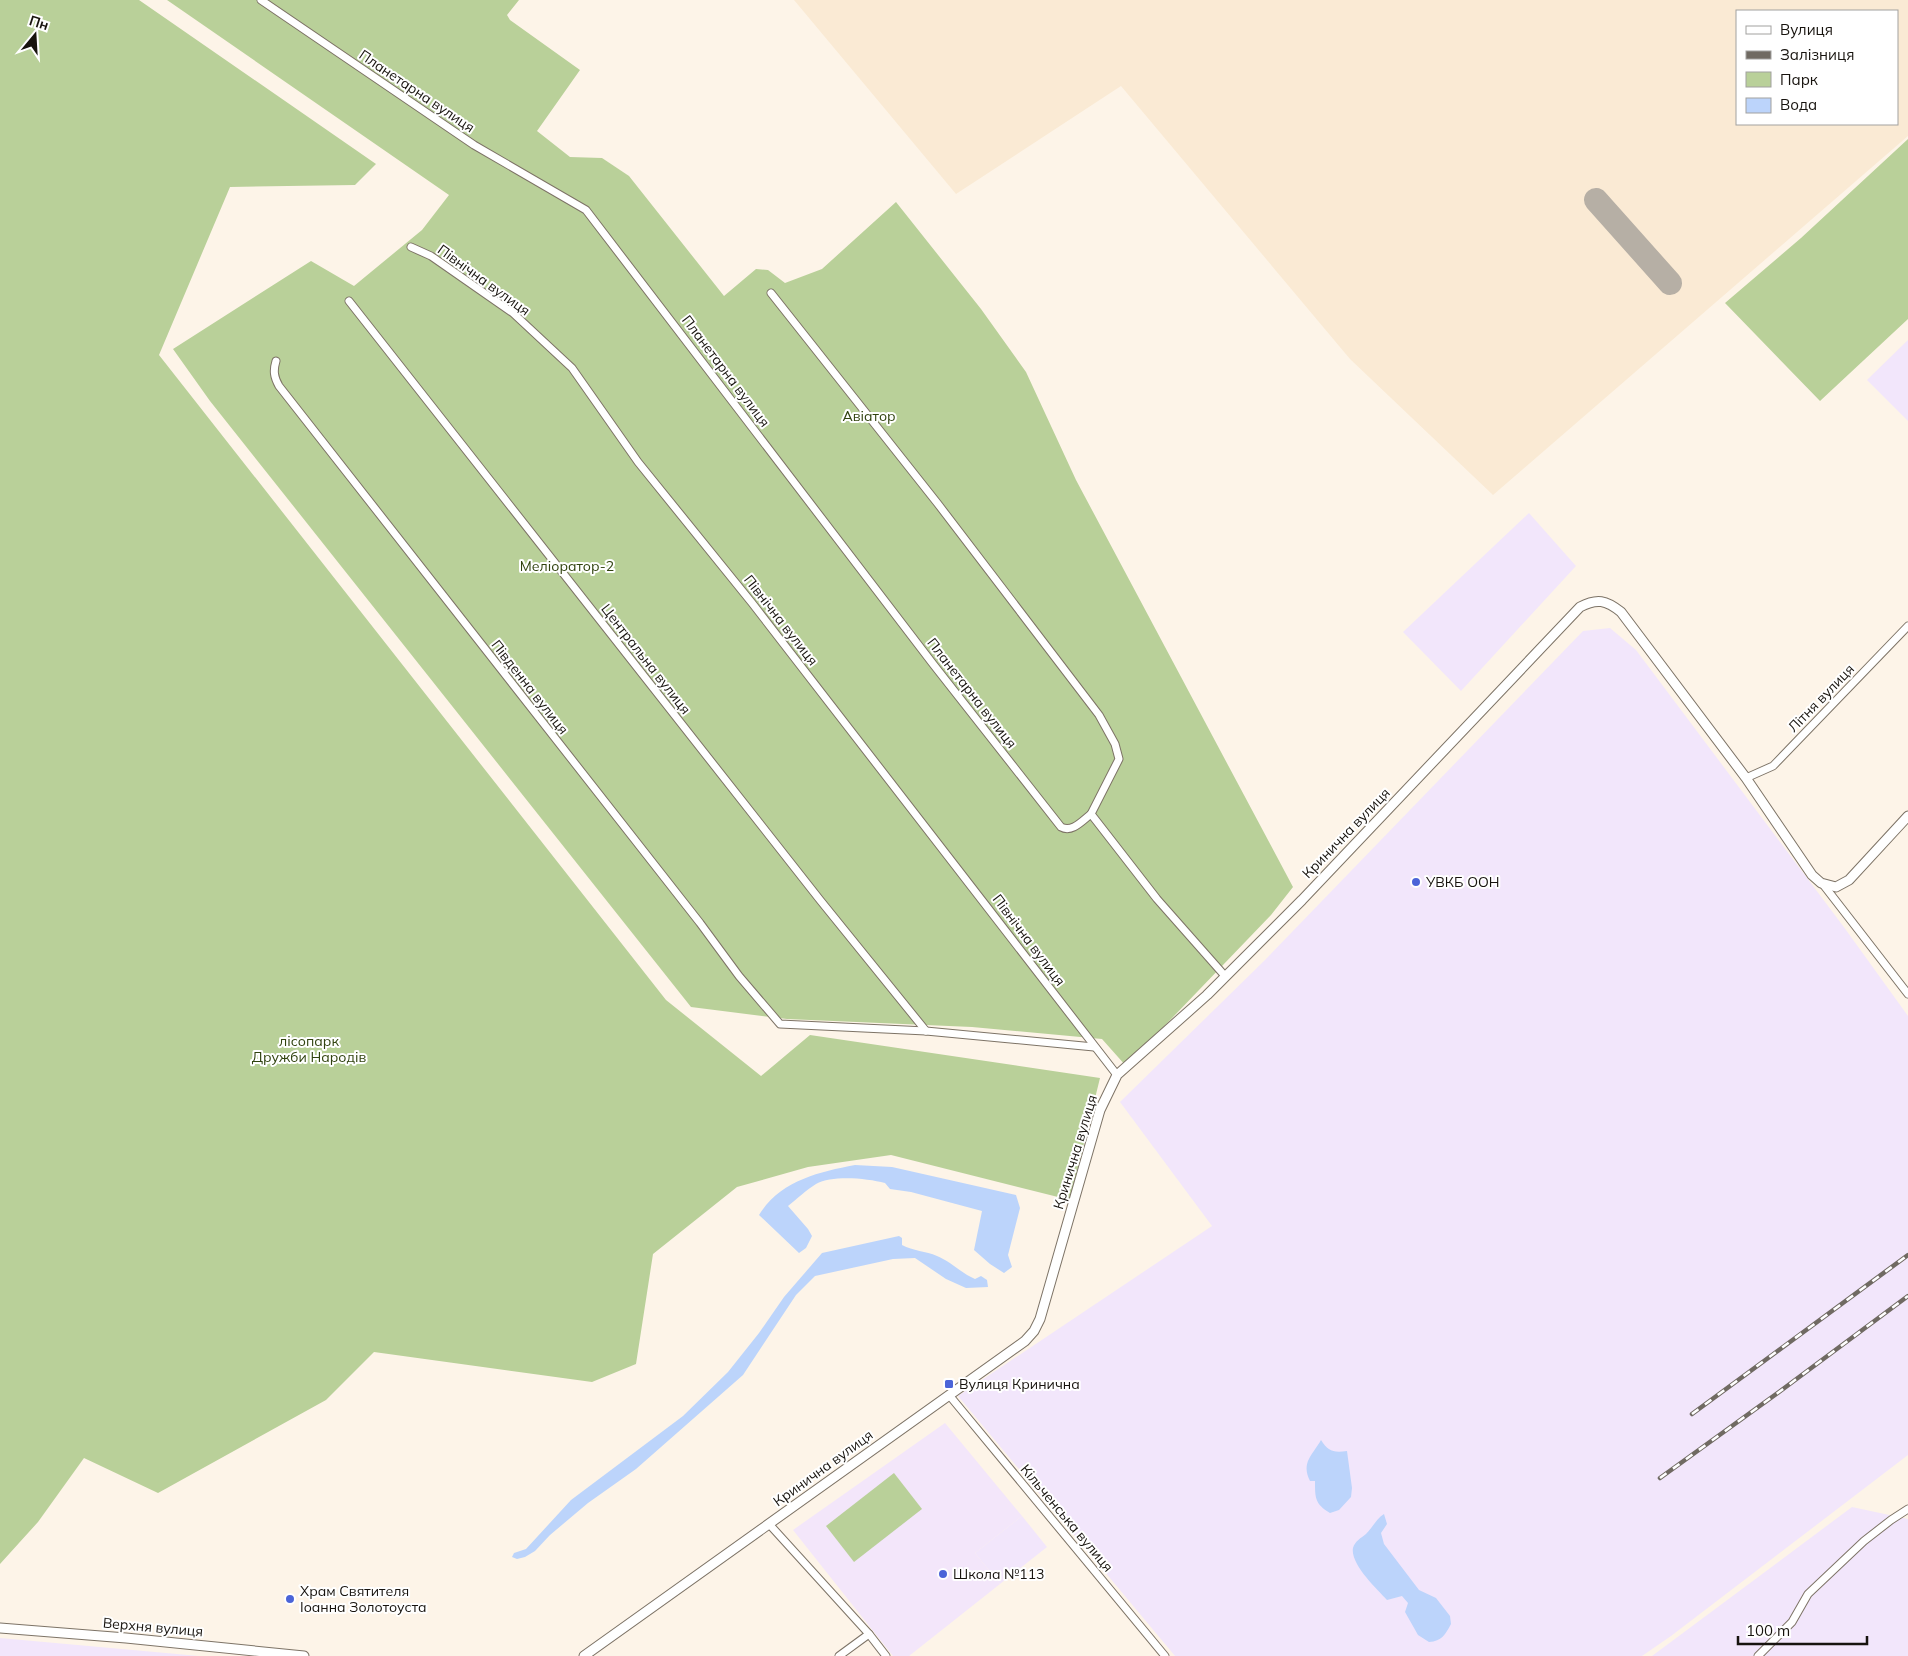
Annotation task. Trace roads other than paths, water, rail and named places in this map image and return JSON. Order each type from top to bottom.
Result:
[{"type":"street","name":"Планетарна вулиця","points":[[261,0],[474,145],[586,210],[933,664],[1061,826],[1066,830],[1072,829],[1090,814]]},
{"type":"street","name":"Північна вулиця","points":[[411,247],[431,256],[513,314],[572,368],[638,462],[752,602],[1117,1075]]},
{"type":"street","points":[[771,293],[938,504],[1099,715],[1115,744],[1119,759],[1090,814],[1157,899],[1225,976]]},
{"type":"street","name":"Центральна вулиця","points":[[349,300],[814,893],[926,1031]]},
{"type":"street","name":"Південна вулиця","points":[[276,361],[273,371],[274,378],[279,386],[700,923],[739,976],[780,1024],[926,1031]]},
{"type":"street","name":"Кринична вулиця","points":[[584,1656],[1025,1341],[1034,1331],[1040,1319],[1100,1110],[1117,1075],[1207,995],[1302,900],[1580,607],[1591,601],[1602,601],[1612,605],[1621,612],[1746,778]]},
{"type":"street","name":"Літня вулиця","points":[[1746,778],[1773,766],[1908,626]]},
{"type":"street","points":[[1746,778],[1812,874],[1822,883],[1907,989]]},
{"type":"street","points":[[1822,883],[1836,887],[1849,880],[1908,816]]},
{"type":"street","points":[[926,1031],[1094,1047]]},
{"type":"street","name":"Кільченська вулиця","points":[[949,1395],[1165,1656]]},
{"type":"street","points":[[1758,1656],[1792,1622],[1808,1594],[1864,1541],[1908,1509]]},
{"type":"street","points":[[769,1524],[869,1634],[886,1656]]},
{"type":"street","name":"Верхня вулиця","points":[[0,1628],[126,1638],[304,1656]]},
{"type":"street","points":[[839,1656],[869,1634]]},
{"type":"water","points":[[855,1165],[892,1167],[1016,1195],[1020,1208],[1008,1255],[1012,1267],[1004,1273],[974,1250],[982,1211],[911,1192],[890,1189],[885,1183],[877,1181],[840,1178],[823,1181],[812,1186],[788,1206],[812,1236],[806,1248],[799,1253],[759,1215],[768,1203],[789,1186],[814,1175]]},
{"type":"water","points":[[899,1236],[902,1238],[902,1245],[942,1258],[975,1279],[981,1276],[987,1280],[988,1287],[966,1288],[946,1279],[915,1258],[893,1259],[815,1276],[796,1295],[743,1375],[636,1469],[588,1503],[550,1535],[535,1551],[525,1557],[517,1559],[512,1557],[514,1553],[526,1549],[571,1500],[683,1416],[728,1372],[759,1333],[784,1297],[822,1253]]},
{"type":"water","points":[[1321,1440],[1331,1450],[1338,1452],[1347,1451],[1352,1488],[1351,1497],[1339,1510],[1330,1513],[1321,1507],[1317,1500],[1315,1481],[1310,1481],[1307,1469],[1309,1459]]},
{"type":"water","points":[[1384,1514],[1387,1524],[1381,1533],[1384,1544],[1419,1590],[1436,1598],[1450,1616],[1451,1624],[1440,1639],[1429,1642],[1418,1635],[1405,1612],[1408,1603],[1402,1596],[1387,1600],[1365,1576],[1356,1561],[1353,1554],[1355,1543]]},
{"type":"railway","points":[[1692,1414],[1908,1255]]},
{"type":"railway","points":[[1660,1478],[1908,1296]]},
{"type":"place","name":"УВКБ ООН","points":[[1416,882]]},
{"type":"place","name":"Вулиця Кринична","points":[[949,1384]]},
{"type":"place","name":"Школа №113","points":[[943,1574]]},
{"type":"place","name":"Храм Святителя Іоанна Золотоуста","points":[[290,1599]]},
{"type":"park label","name":"Авіатор","points":[[869,416]]},
{"type":"park label","name":"Меліоратор-2","points":[[567,566]]},
{"type":"park label","name":"лісопарк Дружби Народів","points":[[309,1050]]}]
